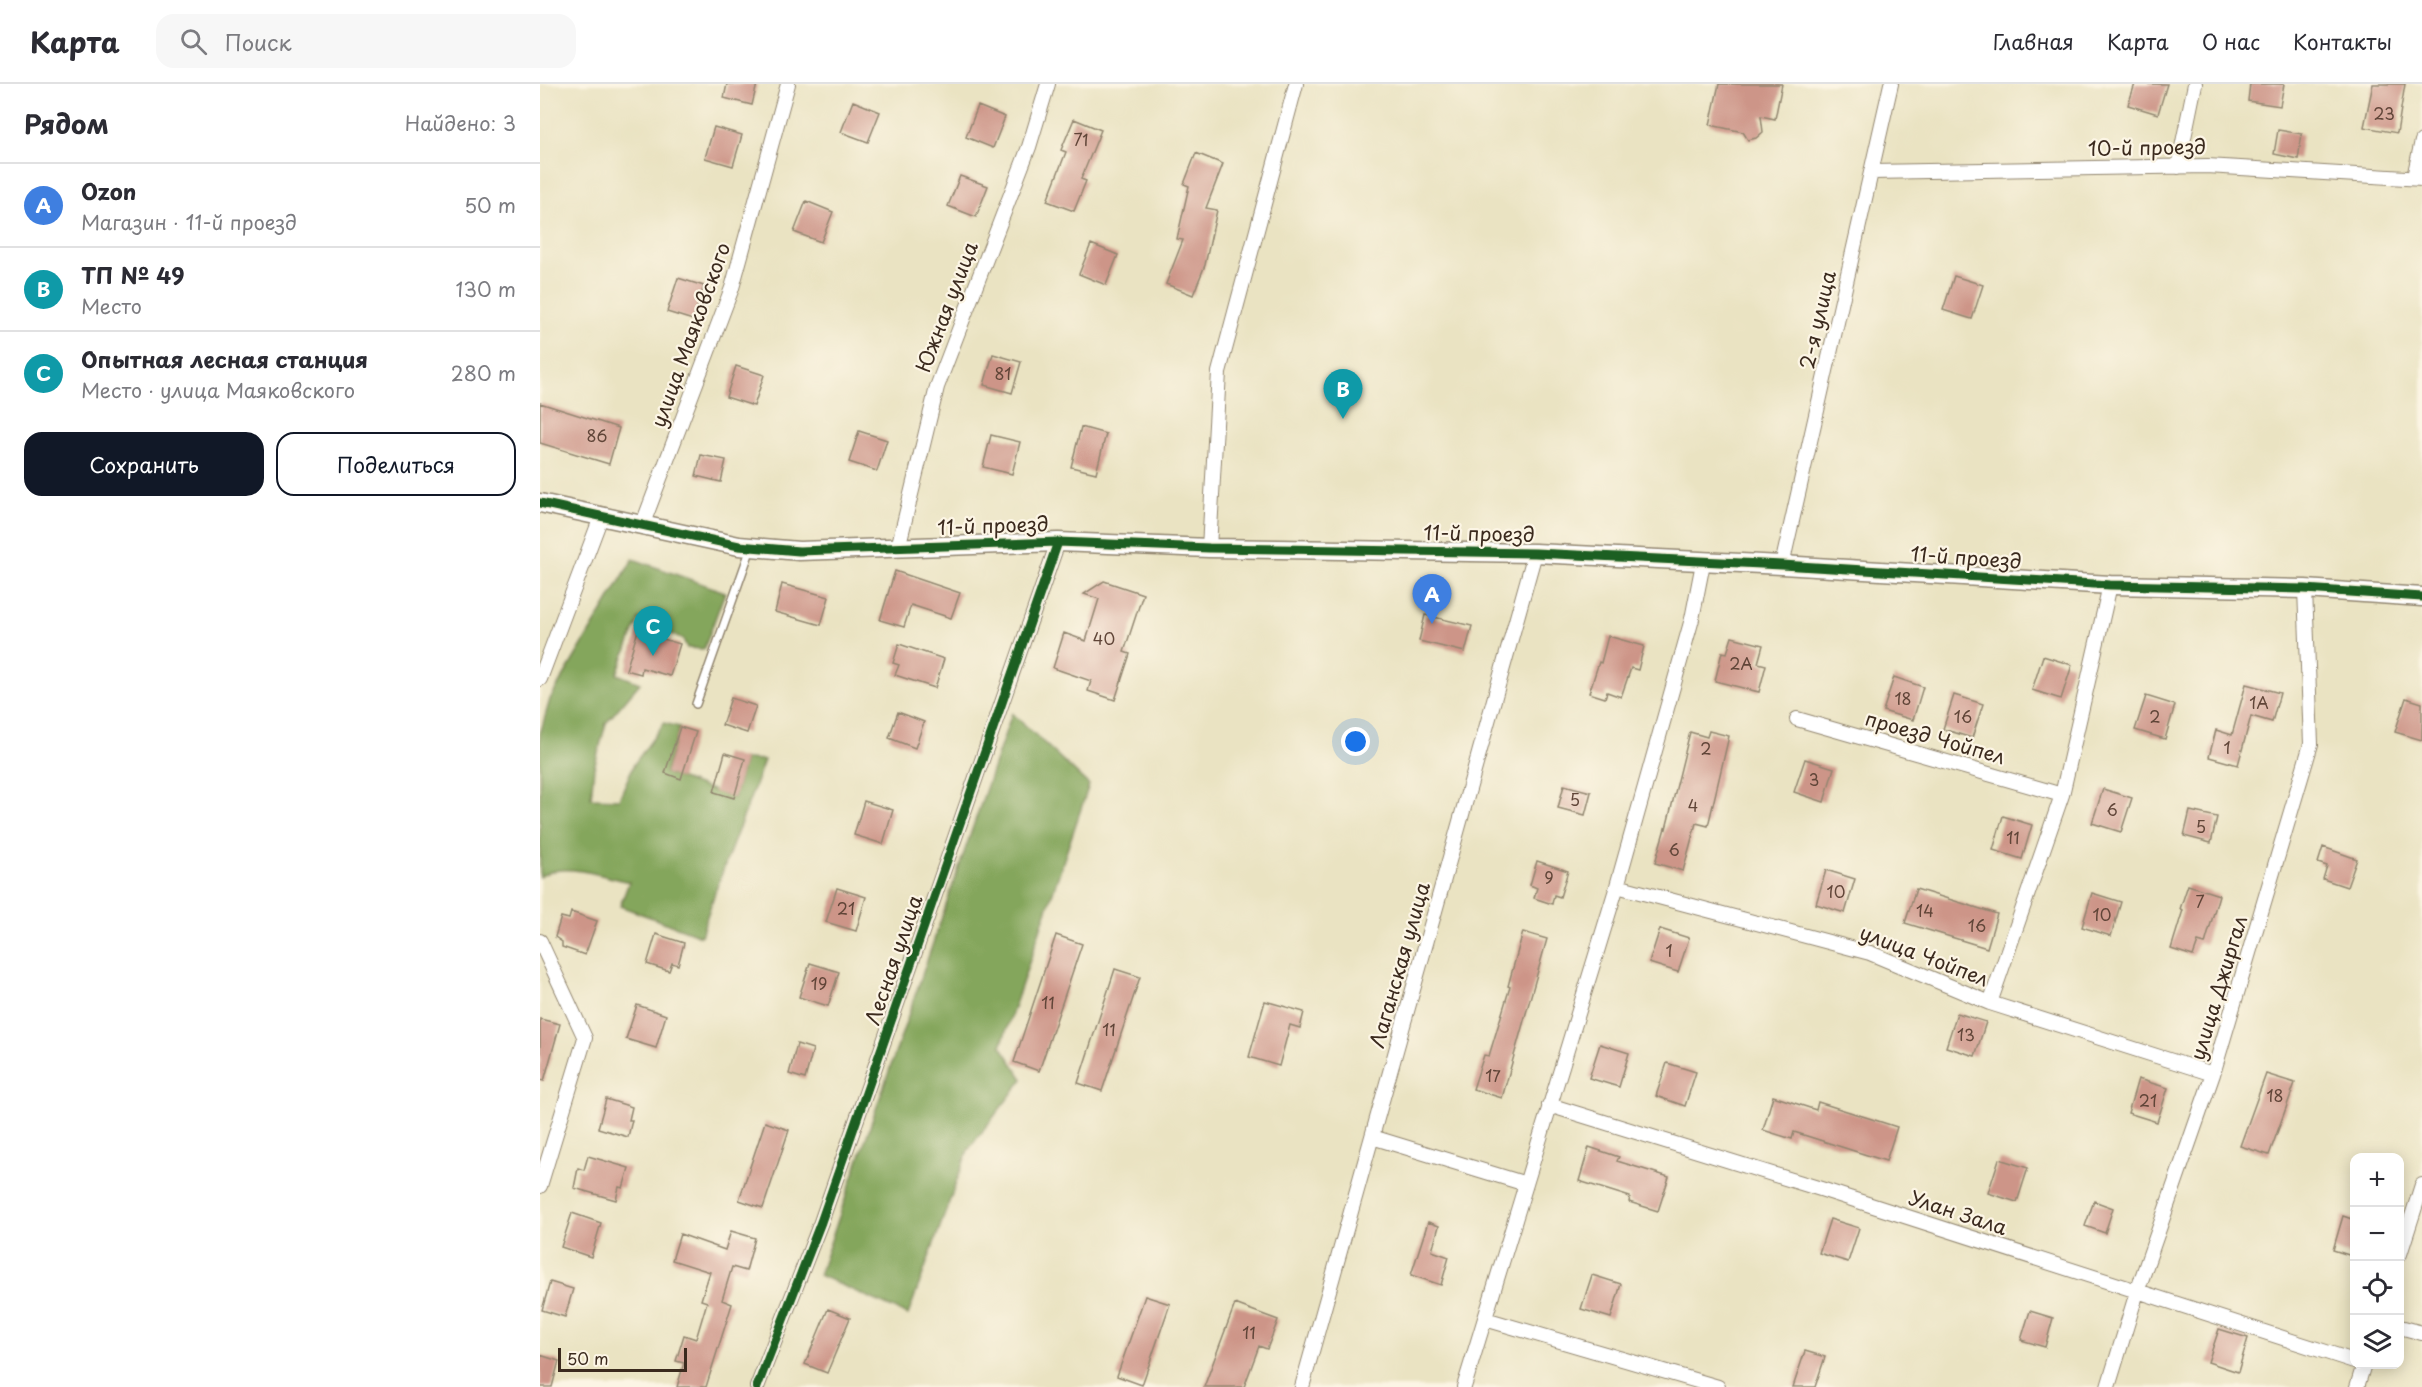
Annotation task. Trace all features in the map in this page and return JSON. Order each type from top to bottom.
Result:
[{"type":"street","name":"улица Маяковского","points":[[642,526],[732,288],[788,84]]},
{"type":"street","name":"Южная улица","points":[[898,548],[937,387],[1029,147],[1048,84]]},
{"type":"street","points":[[1209,548],[1219,372],[1296,84]]},
{"type":"street","name":"2-я улица","points":[[1782,565],[1891,84]]},
{"type":"street","points":[[2178,167],[2195,84]]},
{"type":"street","points":[[2418,178],[2422,141]]},
{"type":"street","name":"10-й проезд","points":[[1872,172],[2207,166],[2418,178]]},
{"type":"street","name":"11-й проезд","points":[[540,504],[751,547],[800,551],[1058,542],[1209,548],[1535,553],[2110,585],[2305,589],[2422,597]]},
{"type":"street","points":[[540,679],[601,517]]},
{"type":"street","name":"Лесная улица","points":[[757,1387],[821,1222],[1058,542]]},
{"type":"street","name":"Лаганская улица","points":[[1302,1387],[1535,553]]},
{"type":"street","points":[[1464,1387],[1617,886],[1692,619],[1703,563]]},
{"type":"street","points":[[1990,1003],[2062,795],[2110,585]]},
{"type":"street","name":"улица Джиргал","points":[[2108,1387],[2213,1074],[2312,744],[2305,589]]},
{"type":"street","name":"проезд Чойпел","points":[[1797,719],[2062,795]]},
{"type":"street","name":"улица Чойпел","points":[[1617,886],[1870,953],[1990,1003],[2213,1074]]},
{"type":"street","points":[[540,941],[585,1038],[540,1186]]},
{"type":"street","name":"Улан Зала","points":[[1549,1105],[1824,1190],[2350,1359]]},
{"type":"street","points":[[1372,1137],[1526,1184]]},
{"type":"street","points":[[2404,1241],[2422,1185]]},
{"type":"street","points":[[1485,1319],[1718,1387]]},
{"type":"street","points":[[2404,1328],[2422,1333]]},
{"type":"street","points":[[2357,1387],[2363,1369]]},
{"type":"lane","points":[[696,704],[751,547]]},
{"type":"green space","points":[[633,559],[725,592],[704,649],[687,648],[683,639],[639,619],[617,674],[640,683],[606,723],[594,768],[591,798],[619,799],[634,764],[664,723],[680,727],[665,773],[734,798],[745,759],[764,760],[715,891],[701,936],[620,906],[629,882],[571,870],[549,872],[540,877],[540,734],[550,699]]},
{"type":"green space","points":[[1012,713],[1089,785],[1001,1046],[1023,1079],[968,1150],[908,1315],[819,1275]]},
{"type":"building","points":[[727,84],[757,84],[752,105],[724,98]]},
{"type":"building","points":[[1719,84],[1782,84],[1775,119],[1761,116],[1763,132],[1756,138],[1748,140],[1743,132],[1710,125]]},
{"type":"building","points":[[2135,84],[2167,84],[2158,114],[2128,105]]},
{"type":"building","points":[[2250,84],[2284,84],[2280,106],[2248,101]]},
{"type":"building","points":[[2373,84],[2405,84],[2397,133],[2364,127]]},
{"type":"building","points":[[853,101],[880,112],[868,142],[841,132]]},
{"type":"building","points":[[978,106],[1005,117],[993,148],[966,137]]},
{"type":"building","points":[[1074,119],[1101,130],[1081,179],[1086,181],[1074,211],[1047,201],[1066,152],[1061,150]]},
{"type":"building","points":[[714,127],[742,135],[733,166],[705,158]]},
{"type":"building","points":[[2278,130],[2302,134],[2298,159],[2274,154]]},
{"type":"building","points":[[1196,153],[1223,164],[1206,208],[1217,210],[1205,265],[1193,295],[1166,284],[1183,240],[1177,239],[1189,186],[1184,184]]},
{"type":"building","points":[[960,176],[988,186],[976,217],[948,206]]},
{"type":"building","points":[[806,201],[833,212],[821,242],[794,232]]},
{"type":"building","points":[[1091,244],[1118,255],[1106,285],[1079,274]]},
{"type":"building","points":[[1954,276],[1983,285],[1972,319],[1943,310]]},
{"type":"building","points":[[678,278],[704,286],[693,320],[667,312]]},
{"type":"building","points":[[993,354],[1021,362],[1012,393],[984,385]]},
{"type":"building","points":[[736,366],[764,375],[754,406],[726,397]]},
{"type":"building","points":[[540,403],[619,428],[609,464],[540,443]]},
{"type":"building","points":[[1081,427],[1106,434],[1096,473],[1071,467]]},
{"type":"building","points":[[859,431],[887,440],[877,471],[849,462]]},
{"type":"building","points":[[991,435],[1020,442],[1012,474],[983,467]]},
{"type":"building","points":[[701,455],[726,460],[721,482],[696,476]]},
{"type":"building","points":[[895,571],[960,593],[951,618],[911,605],[904,627],[880,620]]},
{"type":"building","points":[[1104,581],[1143,594],[1124,652],[1130,654],[1115,700],[1088,691],[1091,681],[1053,668],[1064,633],[1086,641],[1099,599],[1084,594]]},
{"type":"building","points":[[782,584],[829,597],[821,625],[775,612]]},
{"type":"building","points":[[1425,615],[1472,626],[1465,652],[1419,641]]},
{"type":"building","points":[[639,627],[654,632],[653,636],[680,644],[670,676],[642,668],[641,674],[626,670]]},
{"type":"building","points":[[1608,636],[1644,646],[1638,670],[1631,668],[1621,697],[1607,692],[1605,698],[1589,693],[1599,662],[1601,663]]},
{"type":"building","points":[[1732,637],[1763,645],[1758,663],[1766,665],[1759,692],[1715,681],[1722,652],[1727,653]]},
{"type":"building","points":[[899,644],[944,659],[935,688],[895,675],[899,665],[893,663]]},
{"type":"building","points":[[2043,656],[2072,665],[2061,699],[2032,690]]},
{"type":"building","points":[[1894,677],[1923,687],[1913,720],[1883,711]]},
{"type":"building","points":[[2246,684],[2280,693],[2272,722],[2251,716],[2238,765],[2209,757],[2216,730],[2232,735]]},
{"type":"building","points":[[1954,695],[1983,704],[1972,738],[1943,729]]},
{"type":"building","points":[[2146,696],[2175,705],[2165,739],[2135,730]]},
{"type":"building","points":[[731,698],[756,706],[747,733],[722,725]]},
{"type":"building","points":[[2406,698],[2422,703],[2422,740],[2395,732]]},
{"type":"building","points":[[898,712],[924,722],[915,748],[889,738]]},
{"type":"building","points":[[680,727],[696,732],[681,779],[665,773]]},
{"type":"building","points":[[1709,731],[1729,736],[1708,826],[1696,823],[1683,871],[1655,863],[1666,829],[1690,732],[1707,737]]},
{"type":"building","points":[[725,753],[745,759],[734,798],[714,792]]},
{"type":"building","points":[[1805,759],[1834,768],[1824,802],[1794,792]]},
{"type":"building","points":[[1564,785],[1591,792],[1585,815],[1558,808]]},
{"type":"building","points":[[2103,789],[2132,798],[2121,832],[2092,823]]},
{"type":"building","points":[[864,801],[893,810],[883,844],[854,835]]},
{"type":"building","points":[[2190,811],[2217,817],[2211,843],[2184,836]]},
{"type":"building","points":[[2003,816],[2032,825],[2022,859],[1993,850]]},
{"type":"building","points":[[2323,847],[2357,859],[2347,887],[2323,879],[2327,866],[2318,863]]},
{"type":"building","points":[[1537,861],[1568,871],[1560,897],[1554,895],[1552,904],[1534,898],[1537,888],[1530,885]]},
{"type":"building","points":[[1826,870],[1855,879],[1845,913],[1816,904]]},
{"type":"building","points":[[2188,885],[2219,895],[2205,944],[2198,942],[2193,956],[2171,949]]},
{"type":"building","points":[[837,888],[866,897],[856,931],[826,922]]},
{"type":"building","points":[[1916,889],[1997,914],[1987,948],[1905,923]]},
{"type":"building","points":[[2092,893],[2121,902],[2111,936],[2082,927]]},
{"type":"building","points":[[571,912],[597,921],[585,955],[562,947],[562,942],[555,937],[561,917],[569,919]]},
{"type":"building","points":[[1660,929],[1689,938],[1678,972],[1649,963]]},
{"type":"building","points":[[1523,932],[1547,939],[1502,1098],[1473,1089],[1484,1055],[1489,1056],[1510,987],[1508,986]]},
{"type":"building","points":[[656,934],[684,943],[678,965],[672,963],[669,971],[647,964]]},
{"type":"building","points":[[1056,935],[1082,944],[1039,1071],[1014,1062]]},
{"type":"building","points":[[810,963],[839,972],[828,1006],[799,997]]},
{"type":"building","points":[[1115,969],[1140,977],[1102,1091],[1078,1083]]},
{"type":"building","points":[[1265,1001],[1304,1012],[1300,1028],[1290,1025],[1279,1066],[1249,1057]]},
{"type":"building","points":[[637,1005],[666,1015],[656,1048],[626,1039]]},
{"type":"building","points":[[1957,1013],[1986,1022],[1975,1056],[1946,1047]]},
{"type":"building","points":[[540,1019],[560,1024],[544,1081],[540,1080]]},
{"type":"building","points":[[797,1044],[813,1049],[805,1079],[789,1074]]},
{"type":"building","points":[[1600,1044],[1629,1053],[1619,1087],[1589,1078]]},
{"type":"building","points":[[1667,1063],[1696,1072],[1685,1106],[1656,1096]]},
{"type":"building","points":[[2266,1074],[2295,1083],[2269,1155],[2240,1146]]},
{"type":"building","points":[[2138,1079],[2168,1088],[2157,1122],[2128,1113]]},
{"type":"building","points":[[1773,1096],[1816,1110],[1818,1102],[1897,1127],[1886,1161],[1794,1132],[1792,1139],[1763,1130]]},
{"type":"building","points":[[606,1099],[632,1107],[628,1137],[598,1128]]},
{"type":"building","points":[[765,1122],[789,1130],[763,1208],[739,1200]]},
{"type":"building","points":[[1589,1147],[1619,1157],[1617,1161],[1669,1177],[1658,1211],[1629,1202],[1630,1197],[1579,1181]]},
{"type":"building","points":[[588,1156],[629,1168],[623,1188],[619,1187],[616,1200],[574,1188],[578,1168],[584,1170]]},
{"type":"building","points":[[1999,1159],[2028,1168],[2017,1202],[1988,1193]]},
{"type":"building","points":[[2094,1201],[2113,1208],[2105,1233],[2085,1226]]},
{"type":"building","points":[[572,1213],[601,1223],[591,1257],[561,1247]]},
{"type":"building","points":[[2343,1216],[2350,1218],[2350,1255],[2333,1250]]},
{"type":"building","points":[[1830,1219],[1859,1228],[1848,1262],[1819,1253]]},
{"type":"building","points":[[1428,1222],[1439,1226],[1432,1251],[1449,1257],[1441,1285],[1411,1275]]},
{"type":"building","points":[[731,1231],[755,1238],[746,1271],[732,1267],[722,1300],[732,1304],[706,1387],[677,1387],[684,1363],[676,1361],[684,1335],[696,1339],[707,1302],[701,1300],[710,1272],[672,1260],[680,1234],[725,1250]]},
{"type":"building","points":[[1592,1275],[1621,1284],[1611,1318],[1581,1309]]},
{"type":"building","points":[[550,1282],[573,1289],[565,1317],[542,1310]]},
{"type":"building","points":[[1145,1296],[1170,1304],[1142,1385],[1117,1376]]},
{"type":"building","points":[[1235,1304],[1278,1320],[1267,1349],[1259,1346],[1244,1387],[1204,1387]]},
{"type":"building","points":[[828,1309],[850,1318],[827,1373],[805,1364]]},
{"type":"building","points":[[2030,1311],[2053,1318],[2045,1347],[2021,1340]]},
{"type":"building","points":[[2219,1329],[2248,1338],[2238,1372],[2208,1362]]},
{"type":"building","points":[[1805,1351],[1825,1357],[1815,1387],[1793,1387]]},
{"type":"building","points":[[540,1355],[559,1361],[552,1387],[540,1387]]},
{"type":"cycle path","points":[[540,503],[739,546],[799,551],[1058,542],[1209,548],[1535,553],[2110,585],[2305,589],[2422,597]]},
{"type":"cycle path","points":[[757,1387],[821,1222],[1058,542]]},
{"type":"place","name":"ТП № 49","points":[[1343,419]]},
{"type":"place","name":"Ozon","points":[[1432,624]]},
{"type":"place","name":"Опытная лесная станция","points":[[653,656]]}]
